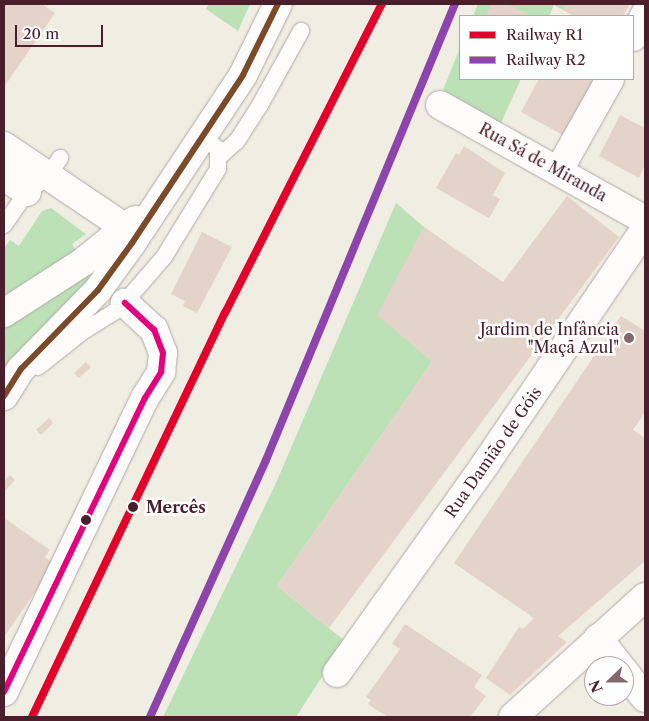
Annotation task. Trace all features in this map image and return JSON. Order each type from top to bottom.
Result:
[{"type":"street","points":[[4,394],[21,369],[98,290],[258,49],[278,4]]},
{"type":"street","points":[[634,35],[645,14]]},
{"type":"street","points":[[559,170],[609,80]]},
{"type":"street","name":"Rua Sá de Miranda","points":[[440,105],[559,170],[645,220]]},
{"type":"street","points":[[4,146],[127,229]]},
{"type":"street","points":[[4,176],[45,175]]},
{"type":"street","points":[[4,313],[83,262],[127,229],[162,192]]},
{"type":"street","name":"Rua Damião de Góis","points":[[337,673],[486,463],[645,229]]},
{"type":"street","points":[[4,692],[145,398],[161,372],[163,353],[154,330],[125,303]]},
{"type":"street","points":[[513,717],[645,597]]},
{"type":"street","points":[[598,638],[612,656]]},
{"type":"street","points":[[634,684],[645,698]]},
{"type":"lane","points":[[220,157],[237,141],[260,105],[301,31]]},
{"type":"lane","points":[[4,394],[82,332],[125,303],[164,257],[218,169],[220,157],[214,144],[202,135]]},
{"type":"lane","points":[[4,225],[45,175]]},
{"type":"green space","points":[[209,4],[250,4],[238,31],[206,9]]},
{"type":"green space","points":[[478,4],[567,4],[563,10],[554,5],[549,15],[473,15]]},
{"type":"green space","points":[[459,50],[459,80],[521,80],[501,123],[443,90]]},
{"type":"green space","points":[[396,203],[424,227],[432,362],[277,586],[345,641],[296,717],[163,717],[276,483]]},
{"type":"green space","points":[[51,208],[86,234],[72,244],[77,254],[4,300],[4,248],[10,240],[19,246],[42,211]]},
{"type":"green space","points":[[87,274],[91,278],[4,376],[4,323]]},
{"type":"building","points":[[4,4],[42,4],[55,13],[4,87]]},
{"type":"building","points":[[491,4],[506,4],[529,14],[508,15],[486,15]]},
{"type":"building","points":[[567,4],[630,4],[624,15],[572,15],[563,10]]},
{"type":"building","points":[[538,80],[600,80],[568,138],[521,112]]},
{"type":"building","points":[[620,115],[645,128],[645,164],[639,178],[599,156]]},
{"type":"building","points":[[464,146],[505,173],[493,195],[500,199],[489,218],[436,188],[456,153],[459,155]]},
{"type":"building","points":[[567,196],[619,237],[329,628],[277,586],[432,362],[377,315],[424,227],[503,282]]},
{"type":"building","points":[[202,232],[232,247],[197,313],[183,306],[185,301],[171,294]]},
{"type":"building","points":[[621,316],[645,331],[645,412],[633,430],[645,438],[645,561],[558,636],[567,642],[510,695],[486,678],[519,627],[523,629],[534,618],[454,563]]},
{"type":"building","points":[[86,362],[91,367],[79,378],[74,373]]},
{"type":"building","points":[[49,418],[53,423],[41,435],[36,430]]},
{"type":"building","points":[[10,475],[15,480],[4,492],[4,481]]},
{"type":"building","points":[[4,518],[50,550],[45,557],[54,564],[4,637]]},
{"type":"building","points":[[405,624],[482,675],[474,687],[486,696],[470,717],[388,717],[368,704],[371,700],[366,697],[400,649],[392,644]]},
{"type":"rail line","name":"R1","points":[[32,717],[225,313],[382,4]]},
{"type":"rail line","name":"R2","points":[[150,717],[266,460],[455,4]]},
{"type":"transit line","points":[[4,396],[21,369],[98,290],[132,243],[243,75],[278,4]]},
{"type":"transit line","points":[[4,692],[145,398],[161,372],[163,353],[154,330],[125,303]]},
{"type":"place","name":"Jardim de Infância \"Maçã Azul\"","points":[[629,338]]},
{"type":"place","name":"Mercês","points":[[133,507]]}]
